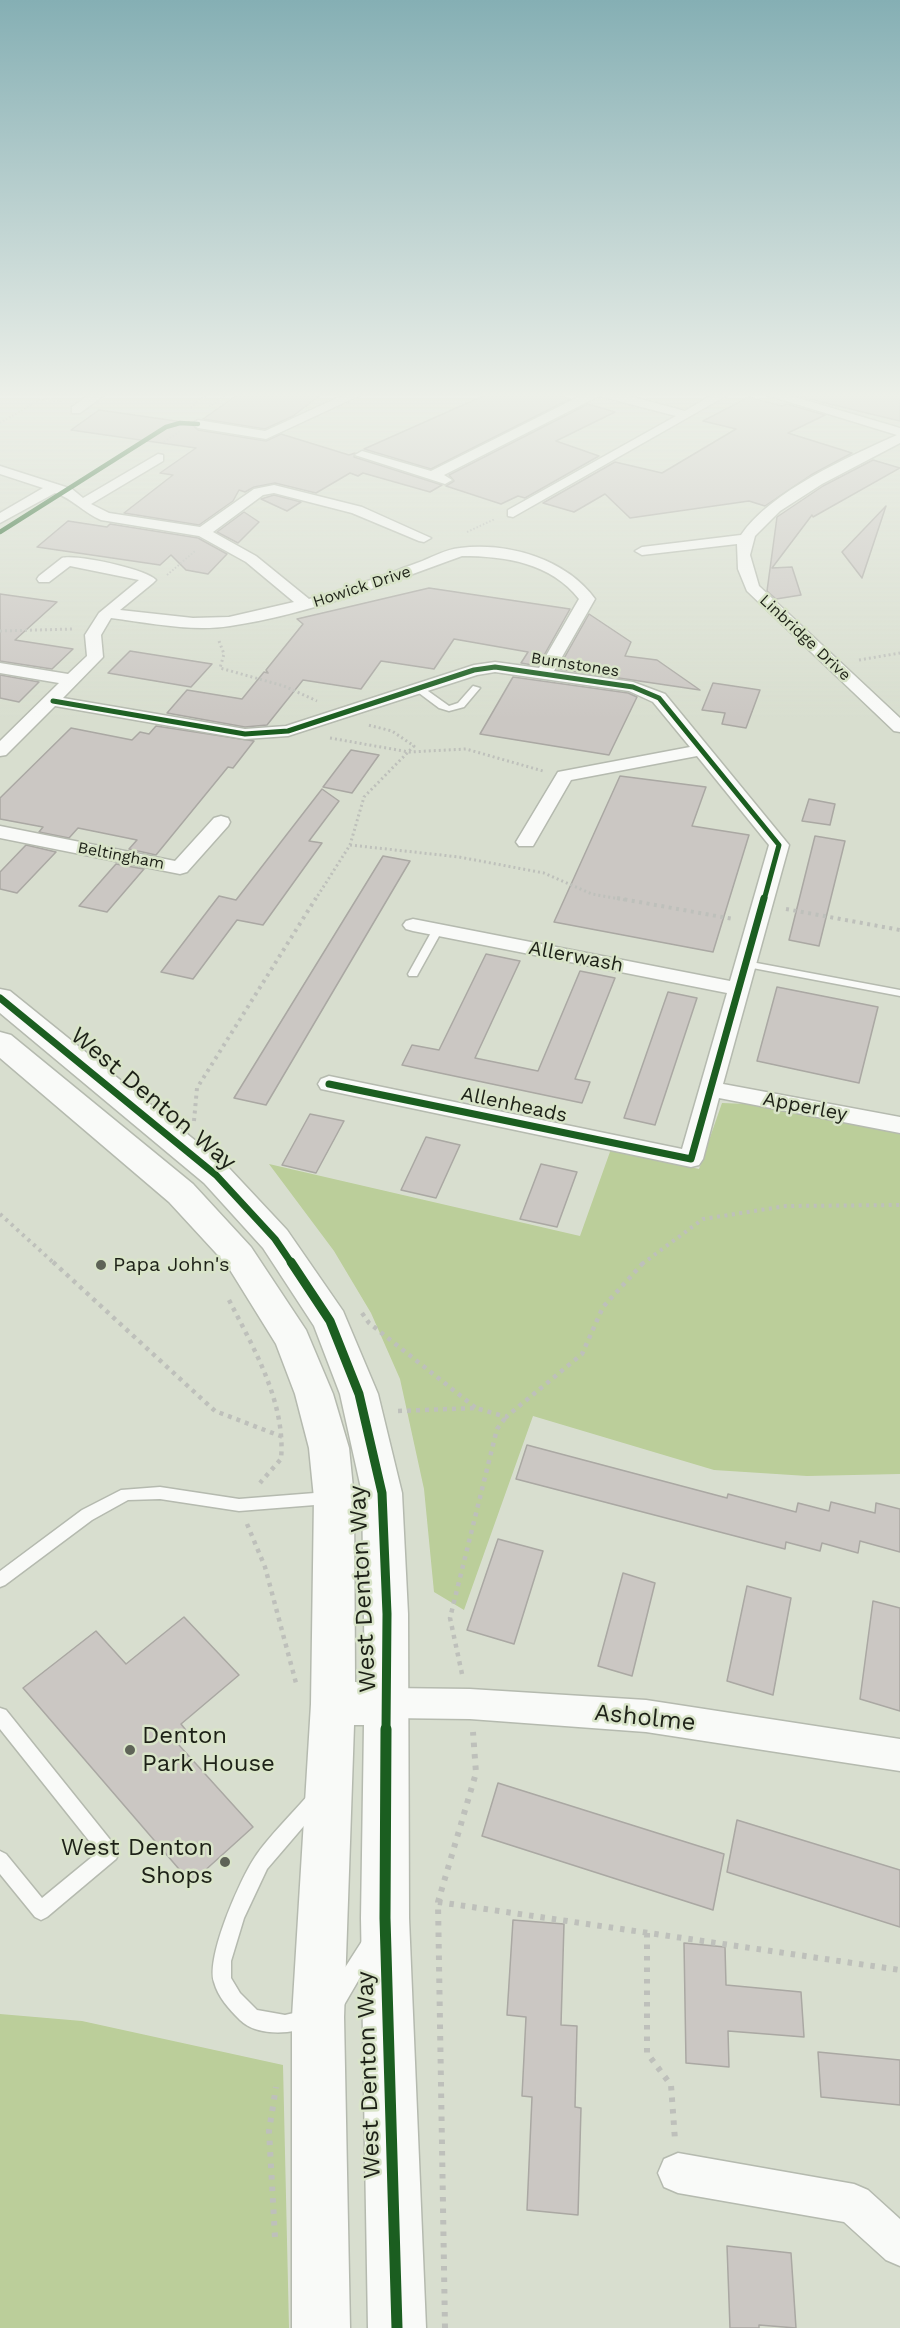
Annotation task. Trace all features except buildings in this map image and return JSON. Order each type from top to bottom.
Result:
[{"type":"street","points":[[0,519],[30,502]]},
{"type":"street","points":[[79,502],[91,511],[106,517],[204,532],[251,559],[307,605]]},
{"type":"street","points":[[82,504],[86,502]]},
{"type":"street","points":[[204,532],[246,502]]},
{"type":"street","points":[[324,502],[357,510],[424,538]]},
{"type":"street","points":[[513,513],[533,502]]},
{"type":"street","points":[[642,551],[746,539],[765,514],[782,502]]},
{"type":"street","name":"Linbridge Drive","points":[[746,539],[743,554],[744,570],[752,588],[900,727]]},
{"type":"street","name":"Howick Drive","points":[[107,613],[193,623],[229,622],[337,597],[460,552],[491,552],[530,558],[576,585],[587,599],[544,674]]},
{"type":"street","points":[[0,751],[95,657],[93,635],[107,613],[148,580],[141,575],[67,561],[44,579]]},
{"type":"street","name":"Burnstones","points":[[52,701],[245,734],[288,730],[474,670],[495,667],[633,687],[659,698],[779,845],[691,1160]]},
{"type":"street","points":[[0,668],[72,680]]},
{"type":"street","points":[[526,842],[564,776],[702,750]]},
{"type":"street","name":"Beltingham","points":[[0,832],[180,868],[221,822]]},
{"type":"street","name":"Allerwash","points":[[413,925],[738,989]]},
{"type":"street","name":"West Denton Way","points":[[0,998],[216,1175],[275,1239],[330,1321],[359,1394],[382,1493],[388,1703],[385,1918],[397,2328]]},
{"type":"street","name":"West Denton Way","points":[[0,1042],[181,1193],[238,1257],[297,1350],[314,1394],[329,1448],[334,1498],[315,1697],[328,1786],[302,2021],[321,2328]]},
{"type":"street","name":"Allenheads","points":[[330,1083],[691,1160]]},
{"type":"street","name":"Apperley","points":[[711,1089],[900,1125]]},
{"type":"street","points":[[315,1697],[388,1703]]},
{"type":"street","name":"Asholme","points":[[388,1703],[470,1704],[646,1716],[900,1755]]},
{"type":"street","points":[[678,2173],[854,2204],[900,2246]]},
{"type":"lane","points":[[418,688],[440,705],[452,709],[463,706],[476,687]]},
{"type":"lane","points":[[413,974],[438,929]]},
{"type":"lane","points":[[746,964],[900,993]]},
{"type":"lane","points":[[0,1580],[87,1515],[126,1494],[160,1493],[238,1505],[382,1493]]},
{"type":"lane","points":[[0,1716],[110,1853],[41,1911],[0,1860]]},
{"type":"lane","points":[[328,1786],[261,1863],[236,1916],[222,1961],[222,1980],[233,2000],[252,2019],[302,2021],[334,2003],[385,1918]]},
{"type":"path","points":[[0,631],[83,629]]},
{"type":"path","points":[[218,637],[224,654],[220,668],[284,686],[326,705]]},
{"type":"path","points":[[833,665],[900,653]]},
{"type":"path","points":[[288,730],[409,752],[466,749],[564,776]]},
{"type":"path","points":[[350,844],[459,857],[544,873],[592,894],[756,923]]},
{"type":"path","points":[[762,904],[900,930]]},
{"type":"path","points":[[445,2328],[438,1902],[476,1773],[470,1704],[450,1618],[496,1429],[506,1417],[582,1354],[603,1307],[644,1262],[703,1219],[786,1206],[900,1205]]},
{"type":"path","points":[[0,1214],[215,1411],[283,1437]]},
{"type":"path","points":[[225,1292],[263,1364],[283,1437],[281,1461],[238,1505],[266,1567],[315,1697]]},
{"type":"path","points":[[398,1411],[477,1408],[506,1417]]},
{"type":"path","points":[[438,1902],[900,1970]]},
{"type":"path","points":[[647,1933],[647,2054],[671,2085],[678,2173]]},
{"type":"path","points":[[276,2247],[269,2132],[302,2021]]},
{"type":"green space","points":[[722,1103],[748,1104],[900,1132],[900,1474],[807,1476],[714,1470],[533,1416],[464,1610],[434,1592],[424,1489],[400,1379],[371,1313],[334,1251],[269,1164],[580,1236],[611,1149],[699,1169]]},
{"type":"green space","points":[[0,2014],[82,2021],[283,2065],[289,2328],[0,2328]]},
{"type":"cycle path","points":[[0,532],[48,502]]},
{"type":"cycle path","points":[[53,701],[245,734],[288,731],[474,670],[495,667],[633,687],[659,698],[779,845],[691,1159],[329,1084]]},
{"type":"cycle path","points":[[0,998],[216,1175],[275,1239],[330,1321],[359,1394],[382,1493],[387,1614],[385,1918],[397,2328]]},
{"type":"place","name":"Papa John's","points":[[101,1265]]},
{"type":"place","name":"Denton Park House","points":[[130,1750]]},
{"type":"place","name":"West Denton Shops","points":[[225,1862]]}]
